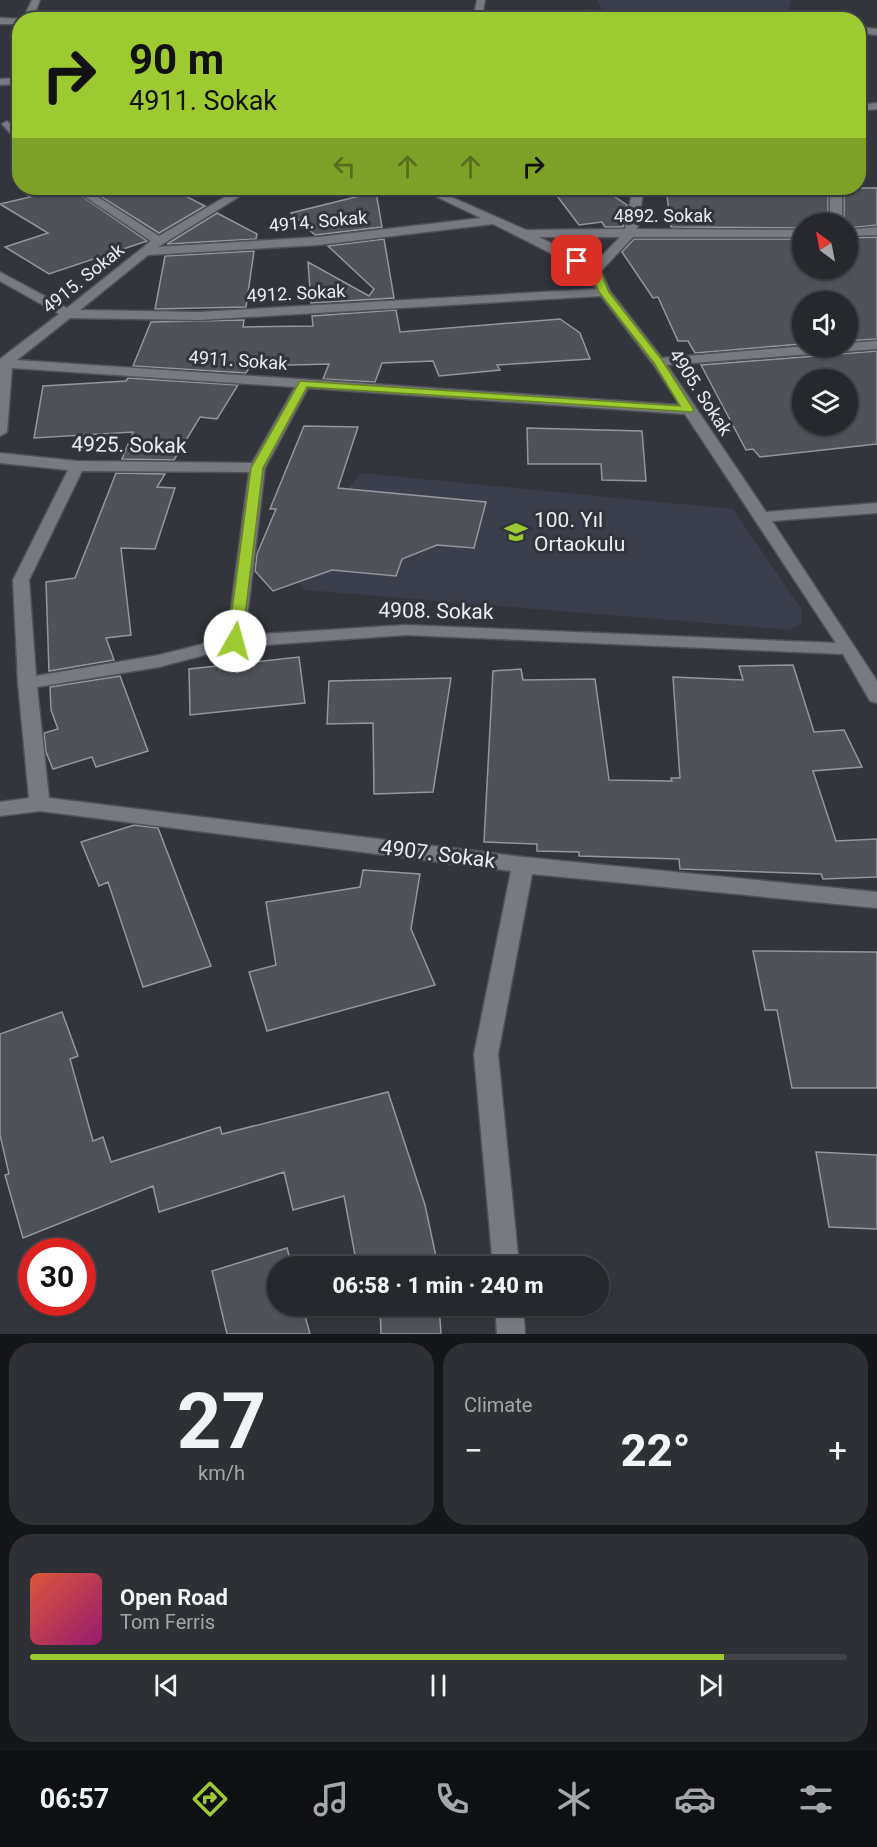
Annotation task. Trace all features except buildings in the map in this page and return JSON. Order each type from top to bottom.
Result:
[{"type":"street","points":[[88,195],[159,241]]},
{"type":"street","name":"4915. Sokak","points":[[3,363],[69,314],[159,241],[235,195]]},
{"type":"street","points":[[439,195],[523,232],[595,271],[630,233],[638,195]]},
{"type":"street","points":[[836,195],[836,213]]},
{"type":"street","name":"4914. Sokak","points":[[144,252],[318,241],[495,220]]},
{"type":"street","points":[[858,232],[877,231]]},
{"type":"street","name":"4892. Sokak","points":[[523,232],[792,233]]},
{"type":"street","name":"4905. Sokak","points":[[595,271],[604,292],[658,362],[849,649],[877,697]]},
{"type":"street","name":"4912. Sokak","points":[[0,276],[69,314],[199,316],[604,292]]},
{"type":"street","points":[[658,362],[877,345]]},
{"type":"street","points":[[0,432],[3,363]]},
{"type":"street","name":"4911. Sokak","points":[[3,363],[688,410]]},
{"type":"street","points":[[235,641],[257,468],[304,383]]},
{"type":"street","name":"4925. Sokak","points":[[0,458],[77,466],[257,468]]},
{"type":"street","points":[[40,804],[27,683],[21,580],[77,466]]},
{"type":"street","points":[[762,517],[877,508]]},
{"type":"street","name":"4908. Sokak","points":[[27,683],[159,661],[235,641],[406,630],[849,649]]},
{"type":"street","name":"4907. Sokak","points":[[0,809],[40,804],[523,865],[877,900]]},
{"type":"street","points":[[505,1256],[486,1054],[523,865]]},
{"type":"street","points":[[510,1316],[511,1334]]},
{"type":"shaded area","points":[[598,0],[791,0],[788,12],[603,12]]},
{"type":"shaded area","name":"100. Yıl Ortaokulu","points":[[361,473],[733,509],[802,610],[802,623],[790,630],[305,590],[275,555],[336,502]]},
{"type":"place","name":"100. Yıl Ortaokulu","points":[[516,532]]},
{"type":"route","points":[[235,641],[257,468],[304,383],[688,410],[658,362],[604,292],[595,271],[577,261]]}]
